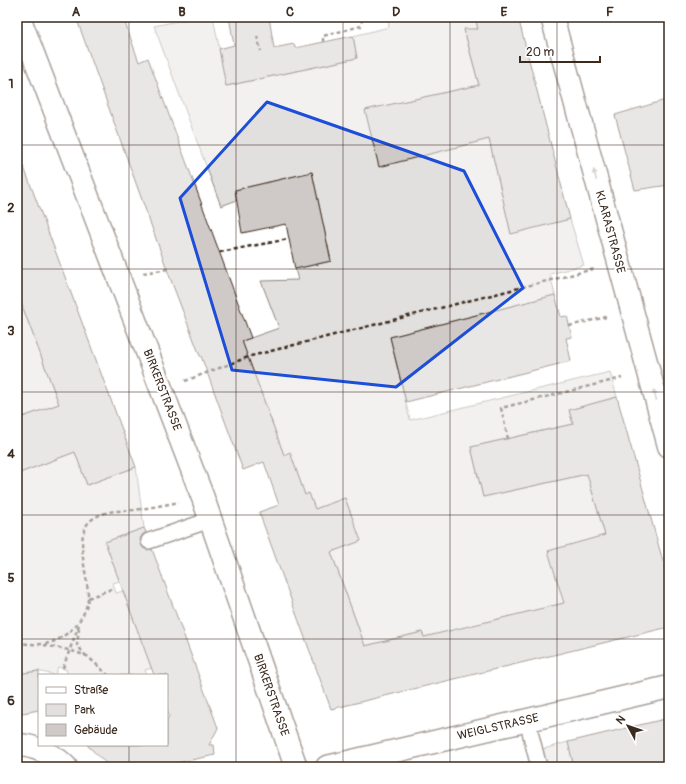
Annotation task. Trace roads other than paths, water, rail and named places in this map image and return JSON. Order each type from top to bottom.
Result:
[{"type":"street","name":"BIRKERSTRASSE","points":[[19,17],[203,498],[296,767]]},
{"type":"street","name":"KLARASTRASSE","points":[[552,17],[669,446]]},
{"type":"street","name":"WEIGLSTRASSE","points":[[327,767],[669,687]]},
{"type":"street","points":[[17,745],[37,749],[48,754],[66,767]]},
{"type":"lane","points":[[149,541],[210,520]]},
{"type":"lane","points":[[527,720],[539,767]]}]
